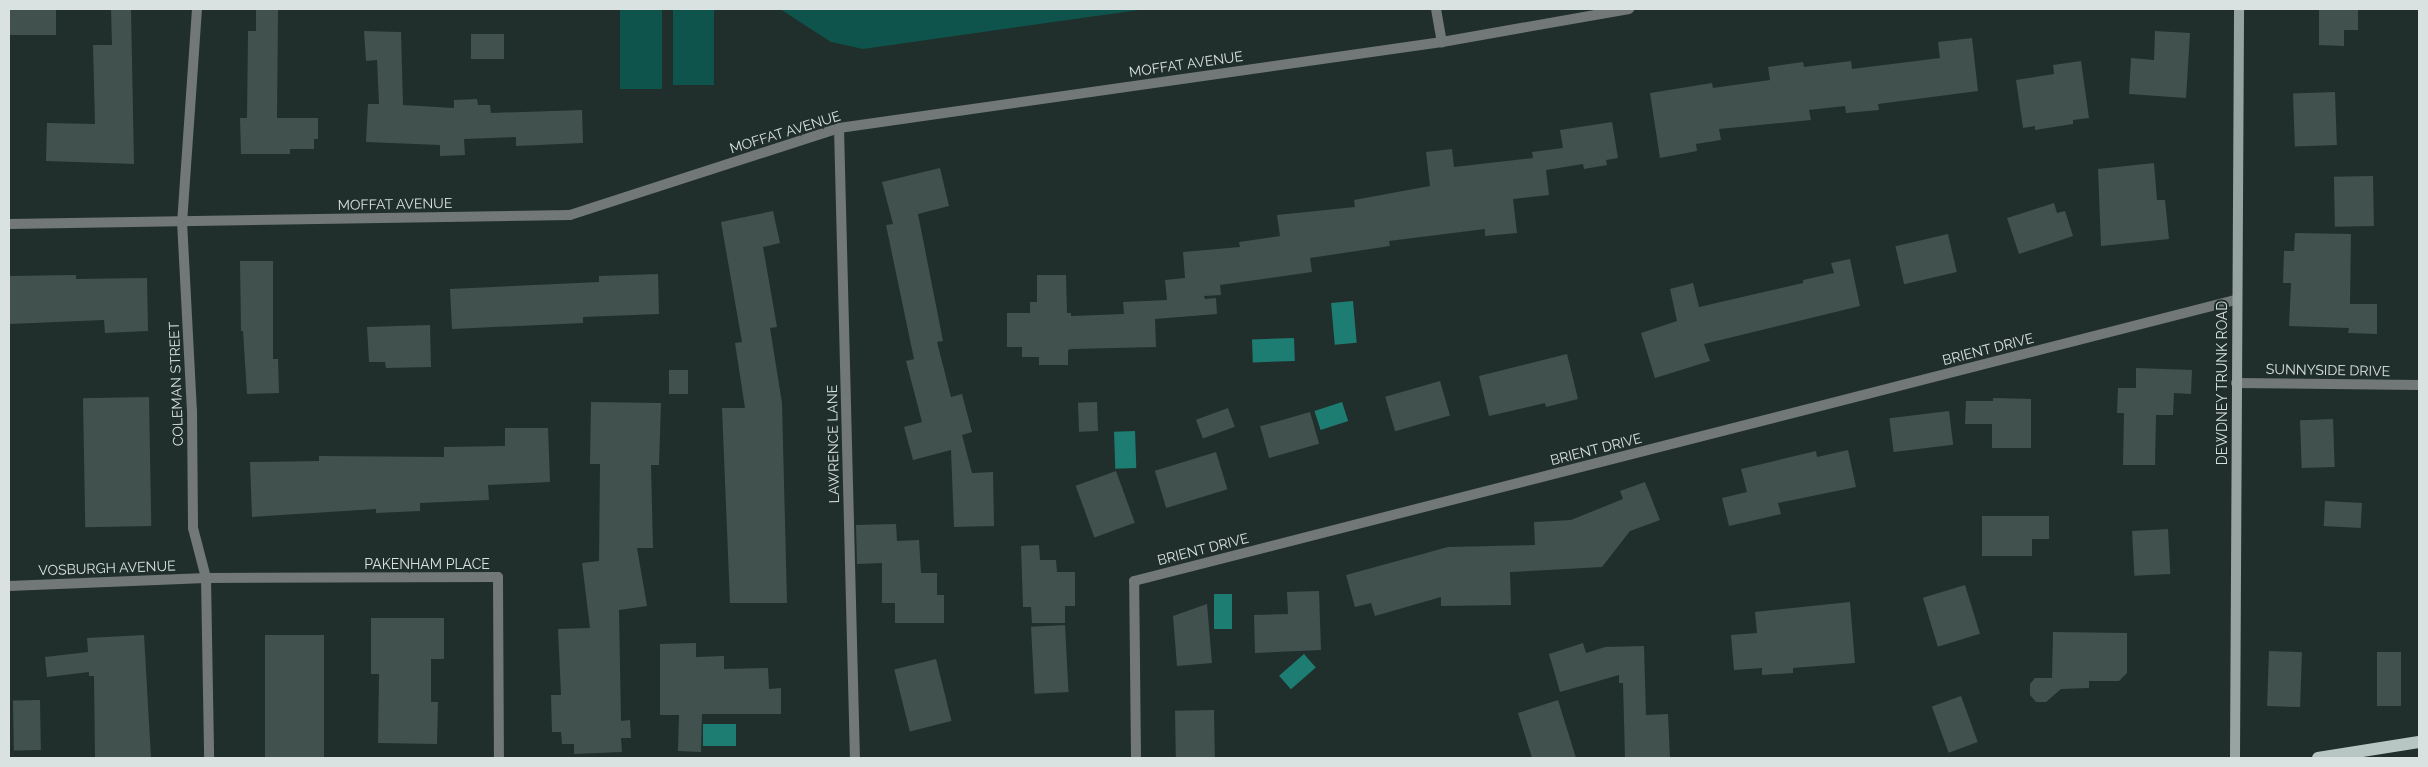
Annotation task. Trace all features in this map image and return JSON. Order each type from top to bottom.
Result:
[{"type":"main road","name":"DEWDNEY TRUNK ROAD","points":[[2235,758],[2239,9]]},
{"type":"main road","points":[[2318,758],[2419,742]]},
{"type":"street","name":"COLEMAN STREET","points":[[197,9],[182,222],[192,411],[194,528],[206,578],[209,758]]},
{"type":"street","points":[[1436,9],[1442,42]]},
{"type":"street","name":"MOFFAT AVENUE","points":[[9,224],[570,215],[840,128],[1442,42],[1629,9]]},
{"type":"street","name":"LAWRENCE LANE","points":[[840,128],[855,758]]},
{"type":"street","name":"BRIENT DRIVE","points":[[1136,758],[1134,581],[2236,300]]},
{"type":"street","name":"SUNNYSIDE DRIVE","points":[[2236,383],[2419,386]]},
{"type":"street","name":"PAKENHAM PLACE","points":[[206,578],[498,577],[499,758]]},
{"type":"street","name":"VOSBURGH AVENUE","points":[[9,586],[206,578]]},
{"type":"green space","points":[[620,9],[662,9],[662,89],[620,89]]},
{"type":"green space","points":[[673,9],[714,9],[714,85],[673,85]]},
{"type":"green space","points":[[780,9],[1146,9],[863,49],[831,42]]},
{"type":"water","points":[[1353,301],[1357,343],[1335,345],[1331,303]]},
{"type":"water","points":[[1294,338],[1295,361],[1253,362],[1252,339]]},
{"type":"water","points":[[1342,402],[1348,421],[1321,430],[1314,411]]},
{"type":"water","points":[[1135,431],[1136,468],[1115,469],[1114,432]]},
{"type":"water","points":[[1214,594],[1232,594],[1232,629],[1214,629]]},
{"type":"water","points":[[1304,654],[1316,668],[1291,689],[1279,676]]},
{"type":"water","points":[[703,724],[736,724],[736,746],[703,746]]},
{"type":"building","points":[[9,9],[56,9],[56,35],[9,35]]},
{"type":"building","points":[[111,9],[131,9],[134,164],[46,161],[47,123],[95,124],[93,45],[112,45]]},
{"type":"building","points":[[256,9],[278,9],[277,118],[318,118],[318,139],[314,139],[314,149],[290,149],[290,154],[241,154],[240,118],[247,118],[248,31],[256,31]]},
{"type":"building","points":[[2319,9],[2358,9],[2358,30],[2344,30],[2344,46],[2319,45]]},
{"type":"building","points":[[364,31],[401,32],[403,105],[454,108],[454,100],[477,99],[478,105],[490,105],[491,113],[582,110],[583,143],[516,146],[516,137],[464,139],[465,155],[440,156],[440,145],[366,142],[368,104],[379,104],[377,60],[366,61]]},
{"type":"building","points":[[2155,31],[2190,33],[2186,98],[2129,94],[2131,58],[2154,60]]},
{"type":"building","points":[[471,34],[504,34],[504,59],[471,59]]},
{"type":"building","points":[[1972,38],[1978,91],[1878,104],[1879,110],[1846,113],[1845,106],[1809,110],[1811,120],[1719,129],[1721,140],[1696,144],[1697,151],[1660,158],[1650,93],[1712,83],[1713,88],[1770,80],[1768,67],[1803,62],[1804,67],[1851,61],[1852,69],[1940,58],[1938,42]]},
{"type":"building","points":[[2081,61],[2089,118],[2073,120],[2073,124],[2035,130],[2035,126],[2023,128],[2016,80],[2054,74],[2053,65]]},
{"type":"building","points":[[2335,92],[2337,145],[2295,146],[2293,93]]},
{"type":"building","points":[[1612,122],[1618,158],[1606,160],[1607,165],[1584,169],[1583,164],[1546,170],[1549,195],[1513,199],[1517,233],[1485,236],[1485,229],[1389,241],[1390,246],[1310,258],[1312,272],[1220,285],[1221,295],[1204,296],[1205,299],[1216,298],[1217,314],[1155,319],[1156,347],[1071,349],[1068,350],[1068,365],[1039,365],[1039,357],[1022,357],[1022,347],[1007,347],[1007,313],[1030,313],[1030,302],[1037,302],[1037,275],[1066,275],[1067,313],[1071,313],[1071,316],[1124,314],[1123,302],[1167,300],[1165,280],[1185,278],[1183,252],[1240,247],[1239,242],[1280,236],[1277,215],[1355,207],[1354,200],[1430,186],[1426,152],[1452,149],[1454,167],[1533,158],[1532,152],[1563,148],[1560,130]]},
{"type":"building","points":[[2154,163],[2157,200],[2165,200],[2169,239],[2101,246],[2098,169]]},
{"type":"building","points":[[940,168],[949,206],[918,214],[943,341],[937,342],[951,397],[962,394],[972,432],[962,435],[972,473],[993,472],[994,526],[954,527],[951,450],[913,460],[904,427],[922,422],[906,361],[914,359],[886,225],[893,224],[882,182]]},
{"type":"building","points":[[2373,176],[2374,226],[2335,227],[2334,177]]},
{"type":"building","points":[[2054,203],[2057,213],[2065,211],[2073,236],[2019,254],[2007,218]]},
{"type":"building","points":[[773,211],[780,243],[763,247],[777,327],[770,328],[782,403],[787,603],[730,603],[722,408],[745,408],[735,343],[742,342],[721,222]]},
{"type":"building","points":[[2295,233],[2351,234],[2350,304],[2377,304],[2377,334],[2348,333],[2349,328],[2289,326],[2291,283],[2283,283],[2284,251],[2294,251]]},
{"type":"building","points":[[1948,234],[1957,272],[1904,284],[1895,246]]},
{"type":"building","points":[[1850,259],[1860,306],[1704,344],[1710,361],[1655,378],[1641,333],[1677,321],[1670,289],[1693,283],[1699,307],[1803,283],[1803,280],[1834,273],[1831,263]]},
{"type":"building","points":[[240,261],[273,261],[273,359],[278,359],[279,393],[247,394],[243,331],[241,331]]},
{"type":"building","points":[[658,274],[659,314],[583,317],[583,323],[452,329],[450,289],[599,282],[599,276]]},
{"type":"building","points":[[76,275],[76,279],[147,278],[148,331],[105,333],[104,320],[9,324],[9,276]]},
{"type":"building","points":[[430,325],[431,367],[386,368],[385,362],[369,362],[367,327]]},
{"type":"building","points":[[1567,354],[1578,399],[1546,407],[1545,403],[1489,416],[1479,376]]},
{"type":"building","points":[[2136,368],[2192,370],[2191,394],[2174,393],[2173,415],[2156,415],[2155,465],[2123,465],[2124,413],[2117,413],[2118,388],[2136,388]]},
{"type":"building","points":[[669,370],[688,370],[688,394],[669,394]]},
{"type":"building","points":[[1440,381],[1450,416],[1395,431],[1385,397]]},
{"type":"building","points":[[149,397],[151,526],[85,527],[83,398]]},
{"type":"building","points":[[1993,398],[2031,399],[2031,448],[1992,448],[1992,424],[1965,424],[1966,401],[1993,401]]},
{"type":"building","points":[[591,402],[661,403],[659,465],[651,465],[653,548],[637,548],[647,606],[619,610],[621,721],[630,720],[631,738],[621,738],[622,752],[574,754],[574,744],[562,744],[561,732],[552,732],[551,695],[561,695],[558,629],[590,628],[582,563],[599,561],[600,464],[590,464]]},
{"type":"building","points":[[1097,402],[1098,431],[1079,432],[1078,403]]},
{"type":"building","points":[[1228,408],[1235,427],[1203,438],[1196,420]]},
{"type":"building","points":[[1949,411],[1953,445],[1894,452],[1889,418]]},
{"type":"building","points":[[1310,412],[1319,444],[1269,458],[1260,426]]},
{"type":"building","points":[[2333,419],[2335,467],[2302,468],[2300,420]]},
{"type":"building","points":[[505,428],[548,428],[550,482],[488,485],[489,500],[420,503],[420,511],[376,513],[376,509],[252,517],[250,462],[319,461],[319,456],[444,457],[444,447],[505,446]]},
{"type":"building","points":[[1848,450],[1856,487],[1778,503],[1781,514],[1729,526],[1722,498],[1747,492],[1741,469],[1816,451],[1817,457]]},
{"type":"building","points":[[1216,452],[1227,489],[1166,508],[1155,471]]},
{"type":"building","points":[[1116,471],[1135,523],[1094,537],[1076,486]]},
{"type":"building","points":[[1645,482],[1660,520],[1630,531],[1602,567],[1510,572],[1511,605],[1441,606],[1441,597],[1375,616],[1371,603],[1355,607],[1346,575],[1448,547],[1535,545],[1534,522],[1571,520],[1623,499],[1620,491]]},
{"type":"building","points":[[2325,501],[2362,503],[2361,528],[2324,526]]},
{"type":"building","points":[[1982,516],[2049,516],[2049,539],[2032,539],[2032,556],[1982,556]]},
{"type":"building","points":[[896,524],[897,541],[919,540],[921,573],[937,573],[937,595],[944,595],[944,623],[895,623],[895,603],[882,603],[882,563],[857,564],[856,525]]},
{"type":"building","points":[[2168,529],[2170,574],[2134,576],[2132,531]]},
{"type":"building","points":[[1039,545],[1040,560],[1056,560],[1057,572],[1075,572],[1075,606],[1065,606],[1065,623],[1032,623],[1031,607],[1023,607],[1021,546]]},
{"type":"building","points":[[1965,585],[1980,634],[1938,647],[1923,598]]},
{"type":"building","points":[[1319,591],[1321,650],[1255,653],[1254,615],[1288,614],[1287,592]]},
{"type":"building","points":[[1850,602],[1855,663],[1793,668],[1793,673],[1762,675],[1762,668],[1734,670],[1731,635],[1757,633],[1755,612]]},
{"type":"building","points":[[1207,604],[1212,663],[1177,666],[1173,616]]},
{"type":"building","points":[[371,618],[444,618],[444,659],[431,659],[431,702],[438,702],[437,744],[378,743],[379,674],[371,674]]},
{"type":"building","points":[[1065,625],[1069,692],[1035,694],[1031,627]]},
{"type":"building","points":[[2053,632],[2127,633],[2127,673],[2119,681],[2089,681],[2089,688],[2061,689],[2046,702],[2036,702],[2030,695],[2030,684],[2035,678],[2052,678]]},
{"type":"building","points":[[144,635],[151,758],[95,758],[94,676],[89,676],[89,672],[47,677],[45,657],[88,652],[87,638]]},
{"type":"building","points":[[265,635],[324,635],[324,757],[265,757]]},
{"type":"building","points":[[696,643],[696,657],[724,656],[724,669],[768,668],[769,689],[781,688],[781,714],[702,714],[701,752],[678,751],[679,715],[660,715],[660,644]]},
{"type":"building","points":[[1583,643],[1586,653],[1605,647],[1644,646],[1646,715],[1668,714],[1670,758],[1625,758],[1623,683],[1619,683],[1619,675],[1560,692],[1549,654]]},
{"type":"building","points":[[2269,651],[2302,652],[2300,707],[2267,706]]},
{"type":"building","points":[[2377,652],[2401,652],[2401,706],[2377,706]]},
{"type":"building","points":[[936,659],[951,721],[910,732],[894,669]]},
{"type":"building","points":[[1961,696],[1978,742],[1949,753],[1932,707]]},
{"type":"building","points":[[13,700],[40,700],[41,750],[14,750]]},
{"type":"building","points":[[1558,700],[1576,758],[1532,758],[1518,713]]},
{"type":"building","points":[[1214,710],[1215,758],[1176,758],[1175,711]]}]
